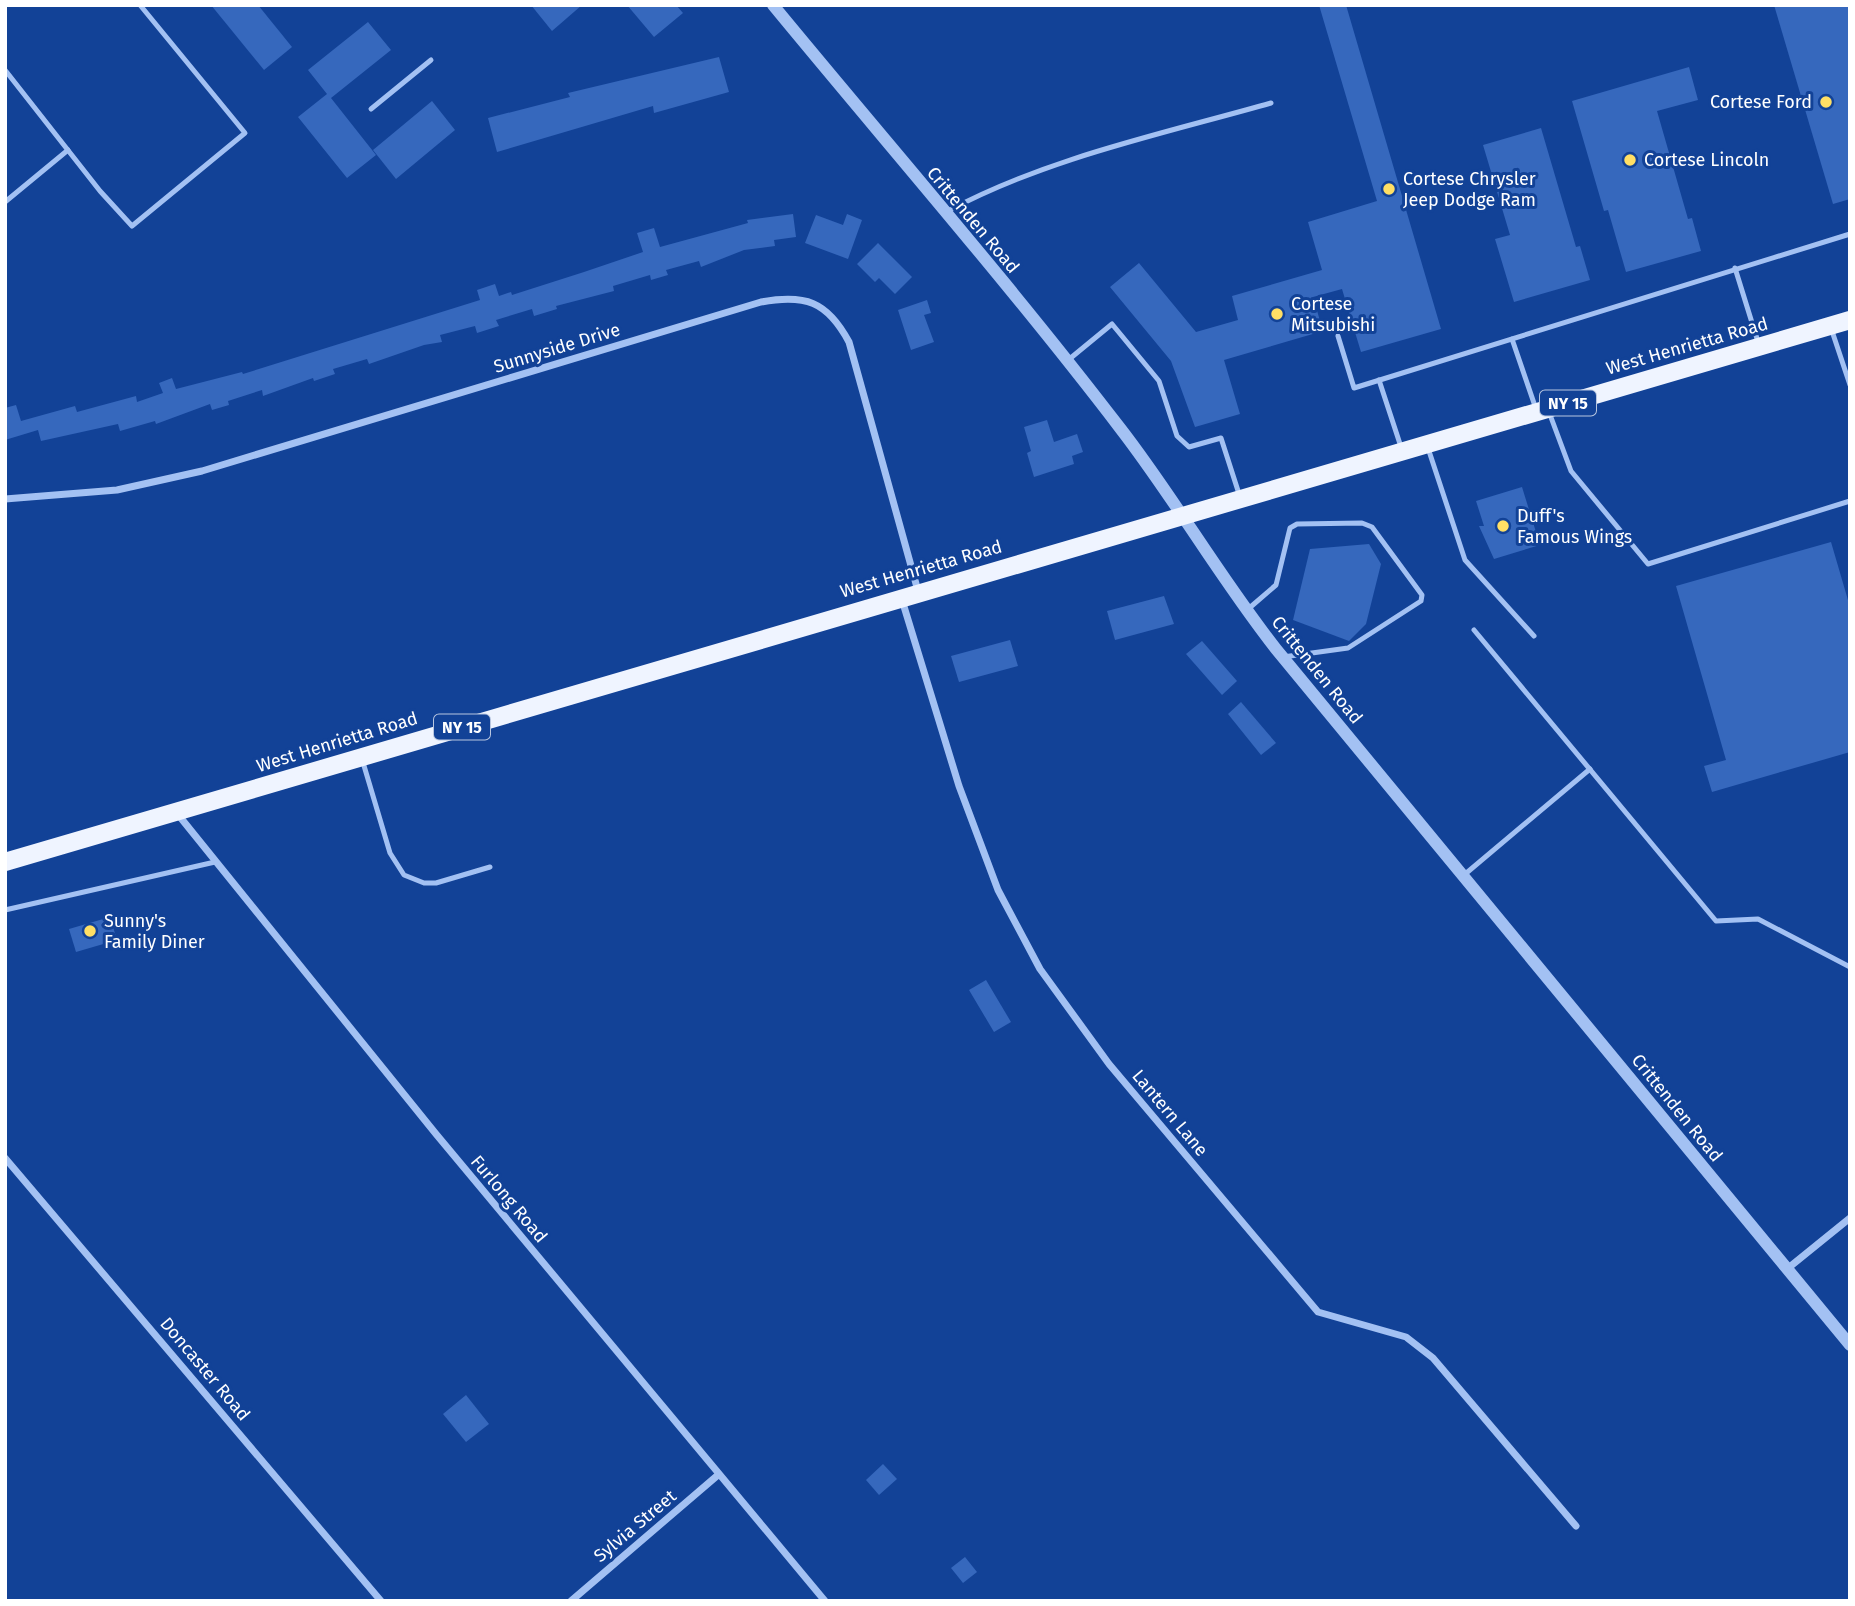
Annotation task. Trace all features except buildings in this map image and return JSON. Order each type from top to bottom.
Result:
[{"type":"main road","name":"West Henrietta Road","points":[[5,862],[909,594],[1184,517],[1850,320]]},
{"type":"street","name":"Crittenden Road","points":[[773,5],[1121,428],[1246,611],[1850,1345]]},
{"type":"street","name":"Sunnyside Drive","points":[[5,499],[117,490],[202,471],[761,302],[796,298],[807,300],[828,312],[849,342],[909,594]]},
{"type":"street","name":"Lantern Lane","points":[[909,594],[960,786],[999,890],[1040,969],[1101,1054],[1318,1312],[1406,1337],[1433,1358],[1576,1525]]},
{"type":"street","name":"Furlong Road","points":[[175,812],[718,1475],[825,1601]]},
{"type":"street","name":"Doncaster Road","points":[[5,1158],[381,1601]]},
{"type":"street","points":[[1787,1269],[1850,1218]]},
{"type":"street","name":"Sylvia Street","points":[[571,1601],[718,1475]]},
{"type":"lane","points":[[6,72],[132,226],[245,133],[140,5]]},
{"type":"lane","points":[[371,109],[431,60]]},
{"type":"lane","points":[[945,213],[986,191],[1037,171],[1270,103]]},
{"type":"lane","points":[[5,202],[68,150]]},
{"type":"lane","points":[[1338,336],[1354,388],[1850,234]]},
{"type":"lane","points":[[1735,268],[1759,346]]},
{"type":"lane","points":[[1067,361],[1112,324],[1158,381],[1177,436],[1189,447],[1221,438],[1241,500]]},
{"type":"lane","points":[[1830,326],[1850,385]]},
{"type":"lane","points":[[1512,339],[1571,471],[1648,564],[1850,501]]},
{"type":"lane","points":[[1380,380],[1403,452]]},
{"type":"lane","points":[[1427,445],[1465,560],[1534,636]]},
{"type":"lane","points":[[1246,611],[1276,585],[1290,528],[1297,524],[1362,523],[1372,527],[1422,595],[1421,601],[1348,648],[1283,657]]},
{"type":"lane","points":[[1474,630],[1716,921],[1758,919],[1850,967]]},
{"type":"lane","points":[[362,757],[390,853],[404,875],[424,883],[436,883],[490,867]]},
{"type":"lane","points":[[1464,875],[1590,769]]},
{"type":"lane","points":[[5,910],[215,862]]},
{"type":"place","name":"Cortese Ford","points":[[1826,102]]},
{"type":"place","name":"Cortese Lincoln","points":[[1630,160]]},
{"type":"place","name":"Cortese Chrysler Jeep Dodge Ram","points":[[1389,189]]},
{"type":"place","name":"Cortese Mitsubishi","points":[[1277,314]]},
{"type":"place","name":"Duff's Famous Wings","points":[[1503,526]]},
{"type":"place","name":"Sunny's Family Diner","points":[[90,931]]}]
